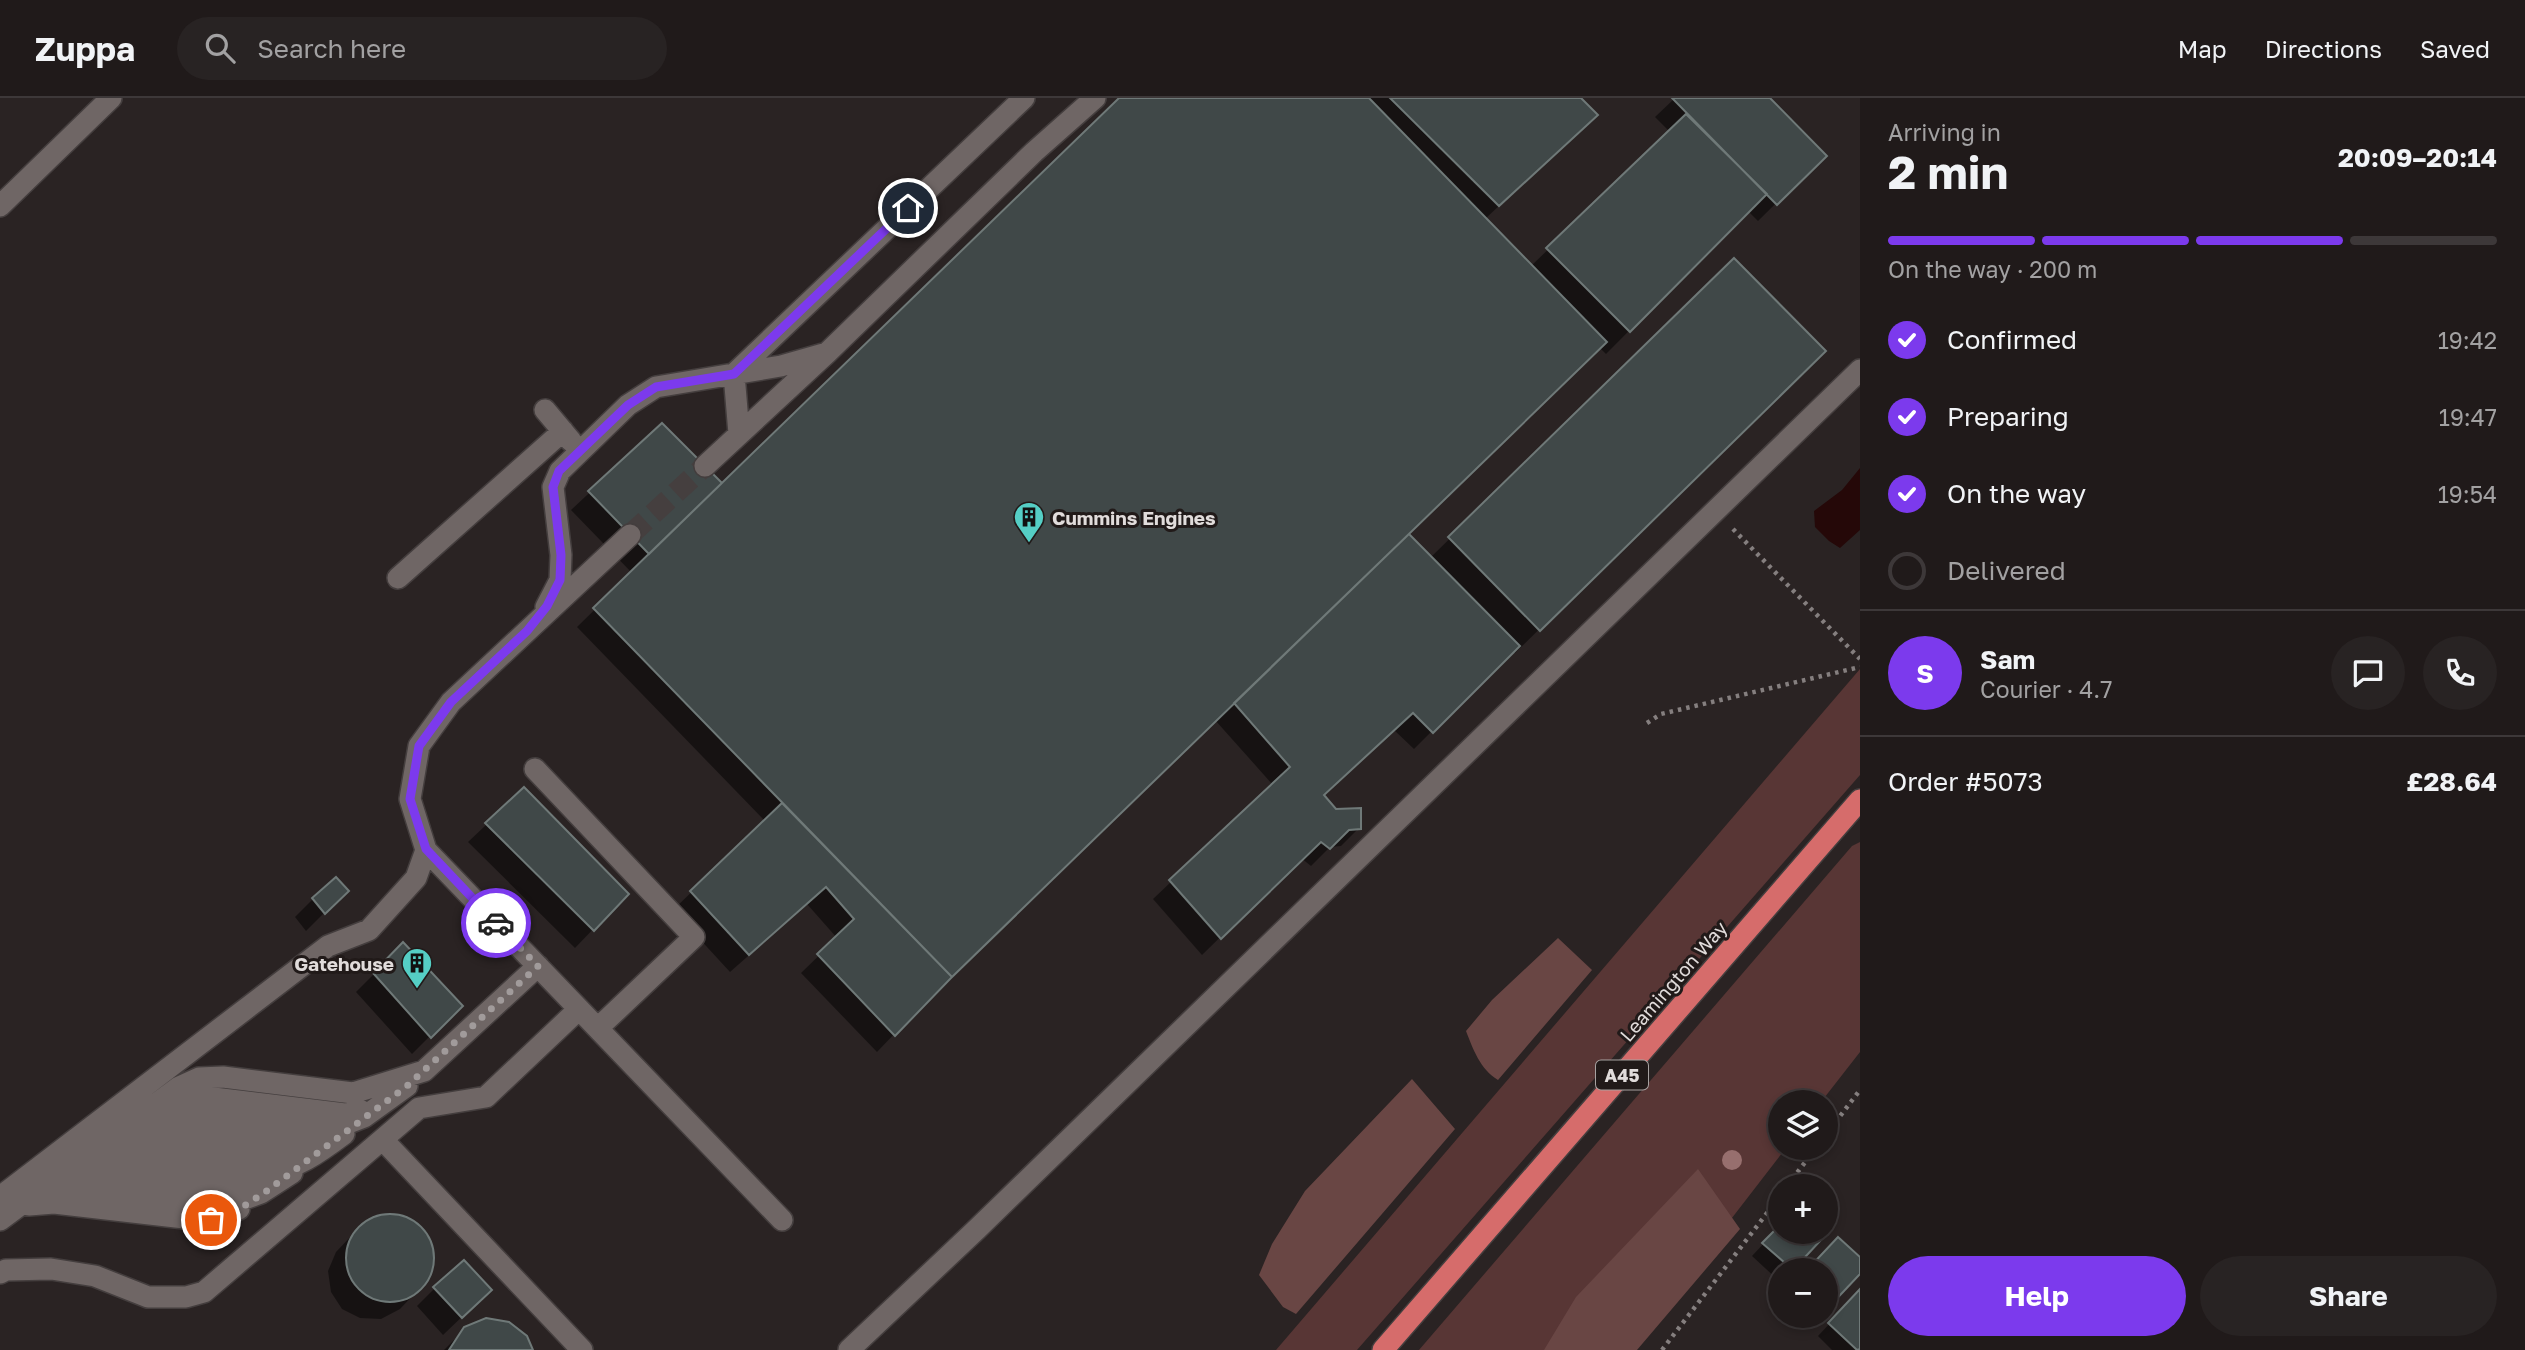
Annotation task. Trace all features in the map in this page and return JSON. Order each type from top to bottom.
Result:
[{"type":"highway","name":"Leamington Way","points":[[1383,1350],[1860,800]]},
{"type":"street","points":[[0,206],[111,98]]},
{"type":"street","points":[[734,374],[1024,98]]},
{"type":"street","points":[[705,466],[828,352],[1034,152],[1095,98]]},
{"type":"street","points":[[527,631],[547,606],[560,580],[561,555],[553,487],[559,471],[628,405],[656,387],[781,366],[828,352]]},
{"type":"street","points":[[849,1350],[1860,370]]},
{"type":"street","points":[[734,374],[739,434]]},
{"type":"street","points":[[545,410],[580,450]]},
{"type":"street","points":[[398,578],[563,431]]},
{"type":"street","points":[[630,535],[451,702],[419,746],[410,799],[426,849],[782,1220]]},
{"type":"street","points":[[534,769],[694,937],[597,1028]]},
{"type":"street","points":[[3,1209],[328,946],[369,930],[416,878],[426,849]]},
{"type":"street","points":[[3,1209],[42,1202],[211,1220],[241,1208],[407,1086],[538,966]]},
{"type":"street","points":[[0,1273],[6,1270],[51,1269],[95,1276],[148,1297],[166,1298],[204,1292],[419,1108],[486,1097],[579,1009]]},
{"type":"street","points":[[30,1198],[179,1087],[199,1078],[223,1077],[353,1093],[424,1071]]},
{"type":"street","points":[[154,1106],[186,1096],[354,1113],[384,1101],[407,1086]]},
{"type":"street","points":[[133,1121],[154,1113],[177,1111],[334,1129],[364,1117],[383,1105]]},
{"type":"street","points":[[112,1137],[134,1128],[156,1126],[313,1144],[325,1141],[364,1119]]},
{"type":"street","points":[[92,1152],[102,1146],[124,1141],[292,1159],[313,1152],[344,1134]]},
{"type":"street","points":[[383,1140],[582,1350]]},
{"type":"street","points":[[72,1167],[93,1158],[116,1157],[264,1174],[285,1170],[323,1149]]},
{"type":"street","points":[[52,1182],[73,1173],[96,1172],[252,1189],[282,1177],[302,1165]]},
{"type":"street","points":[[3,1209],[40,1192],[62,1187],[231,1205],[261,1193],[281,1180]]},
{"type":"path","points":[[1715,511],[1860,659]]},
{"type":"path","points":[[1647,723],[1661,714],[1860,667]]},
{"type":"path","points":[[1838,1119],[1860,1090]]},
{"type":"path","points":[[1796,1174],[1807,1160]]},
{"type":"path","points":[[1662,1350],[1768,1212]]},
{"type":"shaded area","points":[[1860,468],[1860,530],[1840,548],[1815,527],[1814,511],[1842,490]]},
{"type":"shaded area","points":[[1860,669],[1860,775],[1357,1350],[1276,1350]]},
{"type":"shaded area","points":[[1860,842],[1860,1052],[1830,1090],[1768,1090],[1768,1160],[1777,1160],[1630,1350],[1419,1350],[1852,846]]},
{"type":"shaded area","points":[[1558,938],[1592,970],[1498,1080],[1474,1052],[1466,1031],[1492,1000]]},
{"type":"shaded area","points":[[1412,1079],[1455,1129],[1296,1314],[1283,1307],[1259,1275],[1272,1244],[1305,1191]]},
{"type":"shaded area","points":[[1698,1169],[1740,1229],[1637,1350],[1544,1350],[1576,1297]]},
{"type":"building","name":"Cummins Engines","points":[[1119,98],[1369,98],[1607,342],[952,977],[593,608]]},
{"type":"building","points":[[1390,98],[1581,98],[1598,115],[1499,206]]},
{"type":"building","points":[[1672,98],[1770,98],[1827,156],[1777,205]]},
{"type":"building","points":[[1686,114],[1767,194],[1630,332],[1546,248]]},
{"type":"building","points":[[1734,258],[1826,351],[1540,631],[1448,537]]},
{"type":"building","points":[[662,423],[722,483],[649,554],[588,491]]},
{"type":"building","points":[[1409,534],[1520,646],[1433,733],[1413,713],[1324,795],[1336,809],[1361,808],[1361,829],[1349,830],[1330,849],[1321,842],[1221,939],[1169,880],[1290,767],[1234,703]]},
{"type":"building","points":[[524,787],[629,894],[594,931],[485,823]]},
{"type":"building","points":[[782,803],[952,977],[895,1036],[817,954],[854,919],[826,887],[749,955],[690,891]]},
{"type":"building","points":[[336,877],[349,891],[325,914],[312,898]]},
{"type":"building","name":"Gatehouse","points":[[403,942],[463,1006],[431,1038],[373,973]]},
{"type":"building","points":[[390,1214],[415,1221],[427,1233],[434,1258],[427,1283],[415,1295],[390,1302],[365,1295],[353,1283],[346,1258],[353,1233],[365,1221]]},
{"type":"building","points":[[1768,1237],[1768,1244],[1817,1244],[1804,1258],[1779,1258],[1762,1243]]},
{"type":"building","points":[[1838,1237],[1860,1257],[1860,1274],[1838,1297],[1838,1258],[1818,1258],[1831,1244],[1838,1244]]},
{"type":"building","points":[[464,1260],[492,1290],[462,1318],[433,1287]]},
{"type":"building","points":[[1860,1289],[1860,1349],[1857,1350],[1833,1328],[1838,1328],[1838,1312]]},
{"type":"building","points":[[486,1318],[509,1322],[527,1336],[533,1350],[449,1350],[464,1327]]},
{"type":"tunnel","points":[[630,535],[705,466]]},
{"type":"way so far","points":[[211,1220],[241,1208],[264,1193],[407,1086],[538,966],[496,923]]},
{"type":"place","name":"Cummins Engines","points":[[1029,544]]},
{"type":"place","name":"Gatehouse","points":[[417,990]]},
{"type":"route","points":[[496,923],[426,849],[410,799],[419,746],[451,702],[527,631],[547,606],[560,580],[561,555],[553,487],[559,471],[643,394],[656,387],[681,381],[734,374],[908,208]]}]
